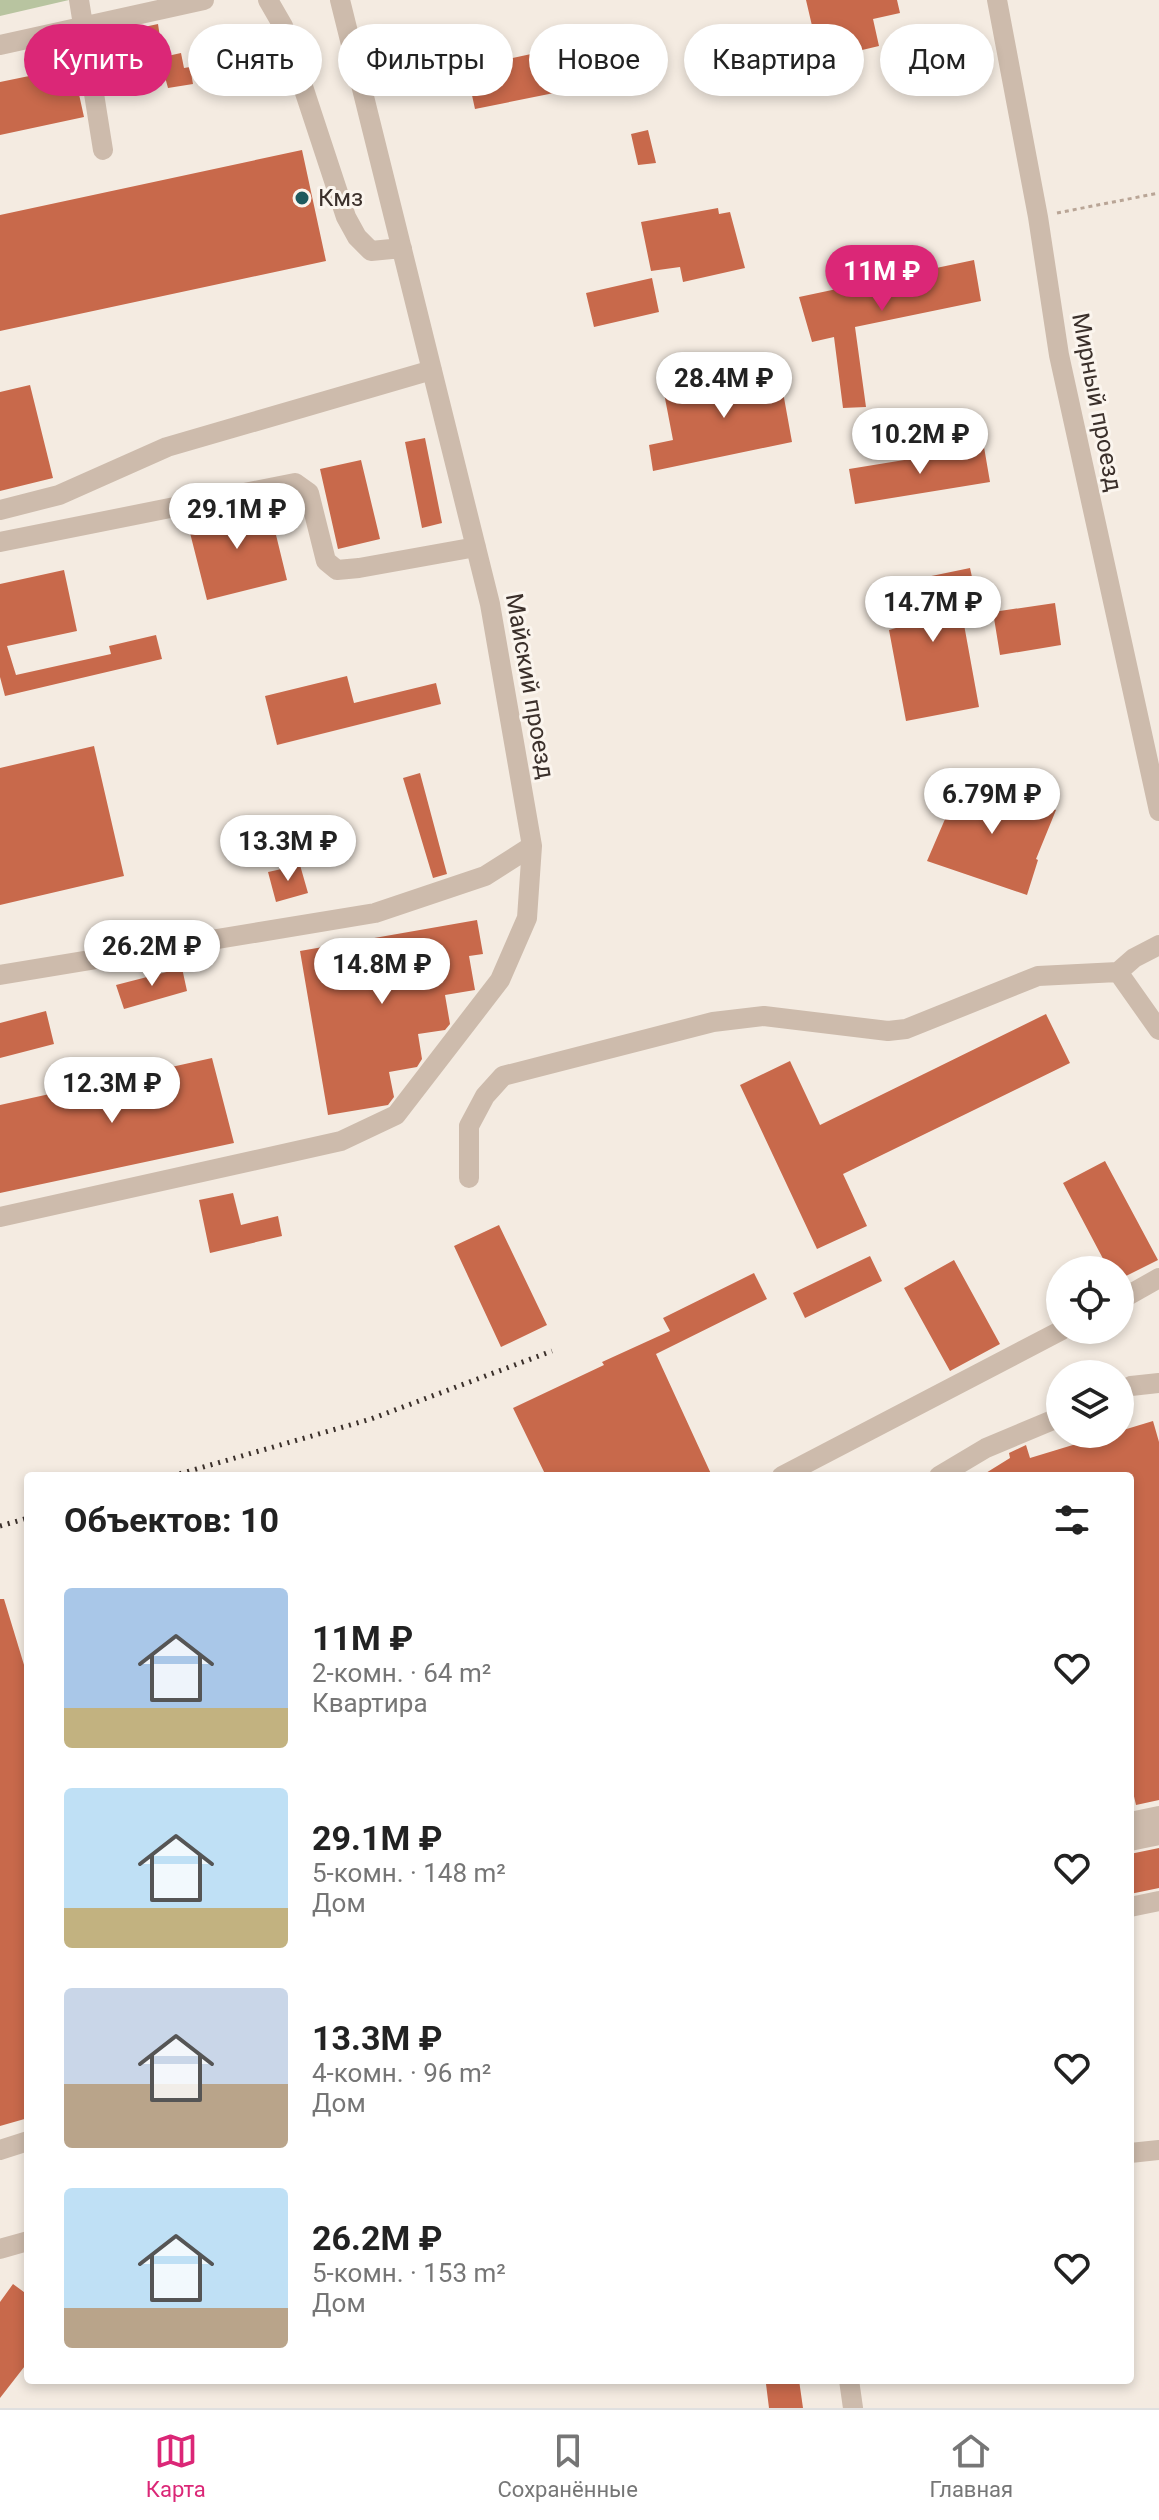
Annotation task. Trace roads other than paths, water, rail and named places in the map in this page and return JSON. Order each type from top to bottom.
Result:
[{"type":"street","points":[[79,0],[85,24]]},
{"type":"street","points":[[94,24],[204,0]]},
{"type":"street","points":[[268,0],[283,26],[351,227],[371,251],[402,248]]},
{"type":"street","name":"Майский проезд","points":[[0,1217],[341,1141],[396,1115],[500,980],[527,918],[532,846],[490,604],[340,0]]},
{"type":"street","name":"Мирный проезд","points":[[997,0],[1038,217],[1059,355],[1159,811]]},
{"type":"street","points":[[0,45],[24,40]]},
{"type":"street","points":[[95,96],[103,150]]},
{"type":"street","points":[[0,510],[59,495],[167,447],[432,370]]},
{"type":"street","points":[[0,542],[295,483],[309,493],[326,561],[337,570],[476,547]]},
{"type":"street","points":[[0,975],[375,913],[485,876],[532,846]]},
{"type":"street","points":[[469,1178],[469,1126],[485,1096],[503,1076],[713,1022],[764,1016],[888,1031],[906,1029],[1038,976],[1118,972],[1134,958],[1159,945]]},
{"type":"street","points":[[1118,972],[1159,1030]]},
{"type":"street","points":[[1134,1292],[1159,1278]]},
{"type":"street","points":[[790,1472],[1046,1338]]},
{"type":"street","points":[[1134,1386],[1159,1383]]},
{"type":"street","points":[[946,1472],[986,1448],[1046,1423]]},
{"type":"street","points":[[1134,1821],[1159,1816]]},
{"type":"street","points":[[1134,1840],[1159,1835]]},
{"type":"street","points":[[1134,1906],[1159,1901]]},
{"type":"street","points":[[0,2150],[24,2142]]},
{"type":"street","points":[[1134,2153],[1159,2150]]},
{"type":"street","points":[[0,2249],[24,2242]]},
{"type":"street","points":[[850,2384],[853,2408]]},
{"type":"railway","points":[[186,1472],[371,1419],[552,1351]]},
{"type":"railway","points":[[0,1526],[24,1519]]},
{"type":"place","name":"Кмз","points":[[302,198]]}]
